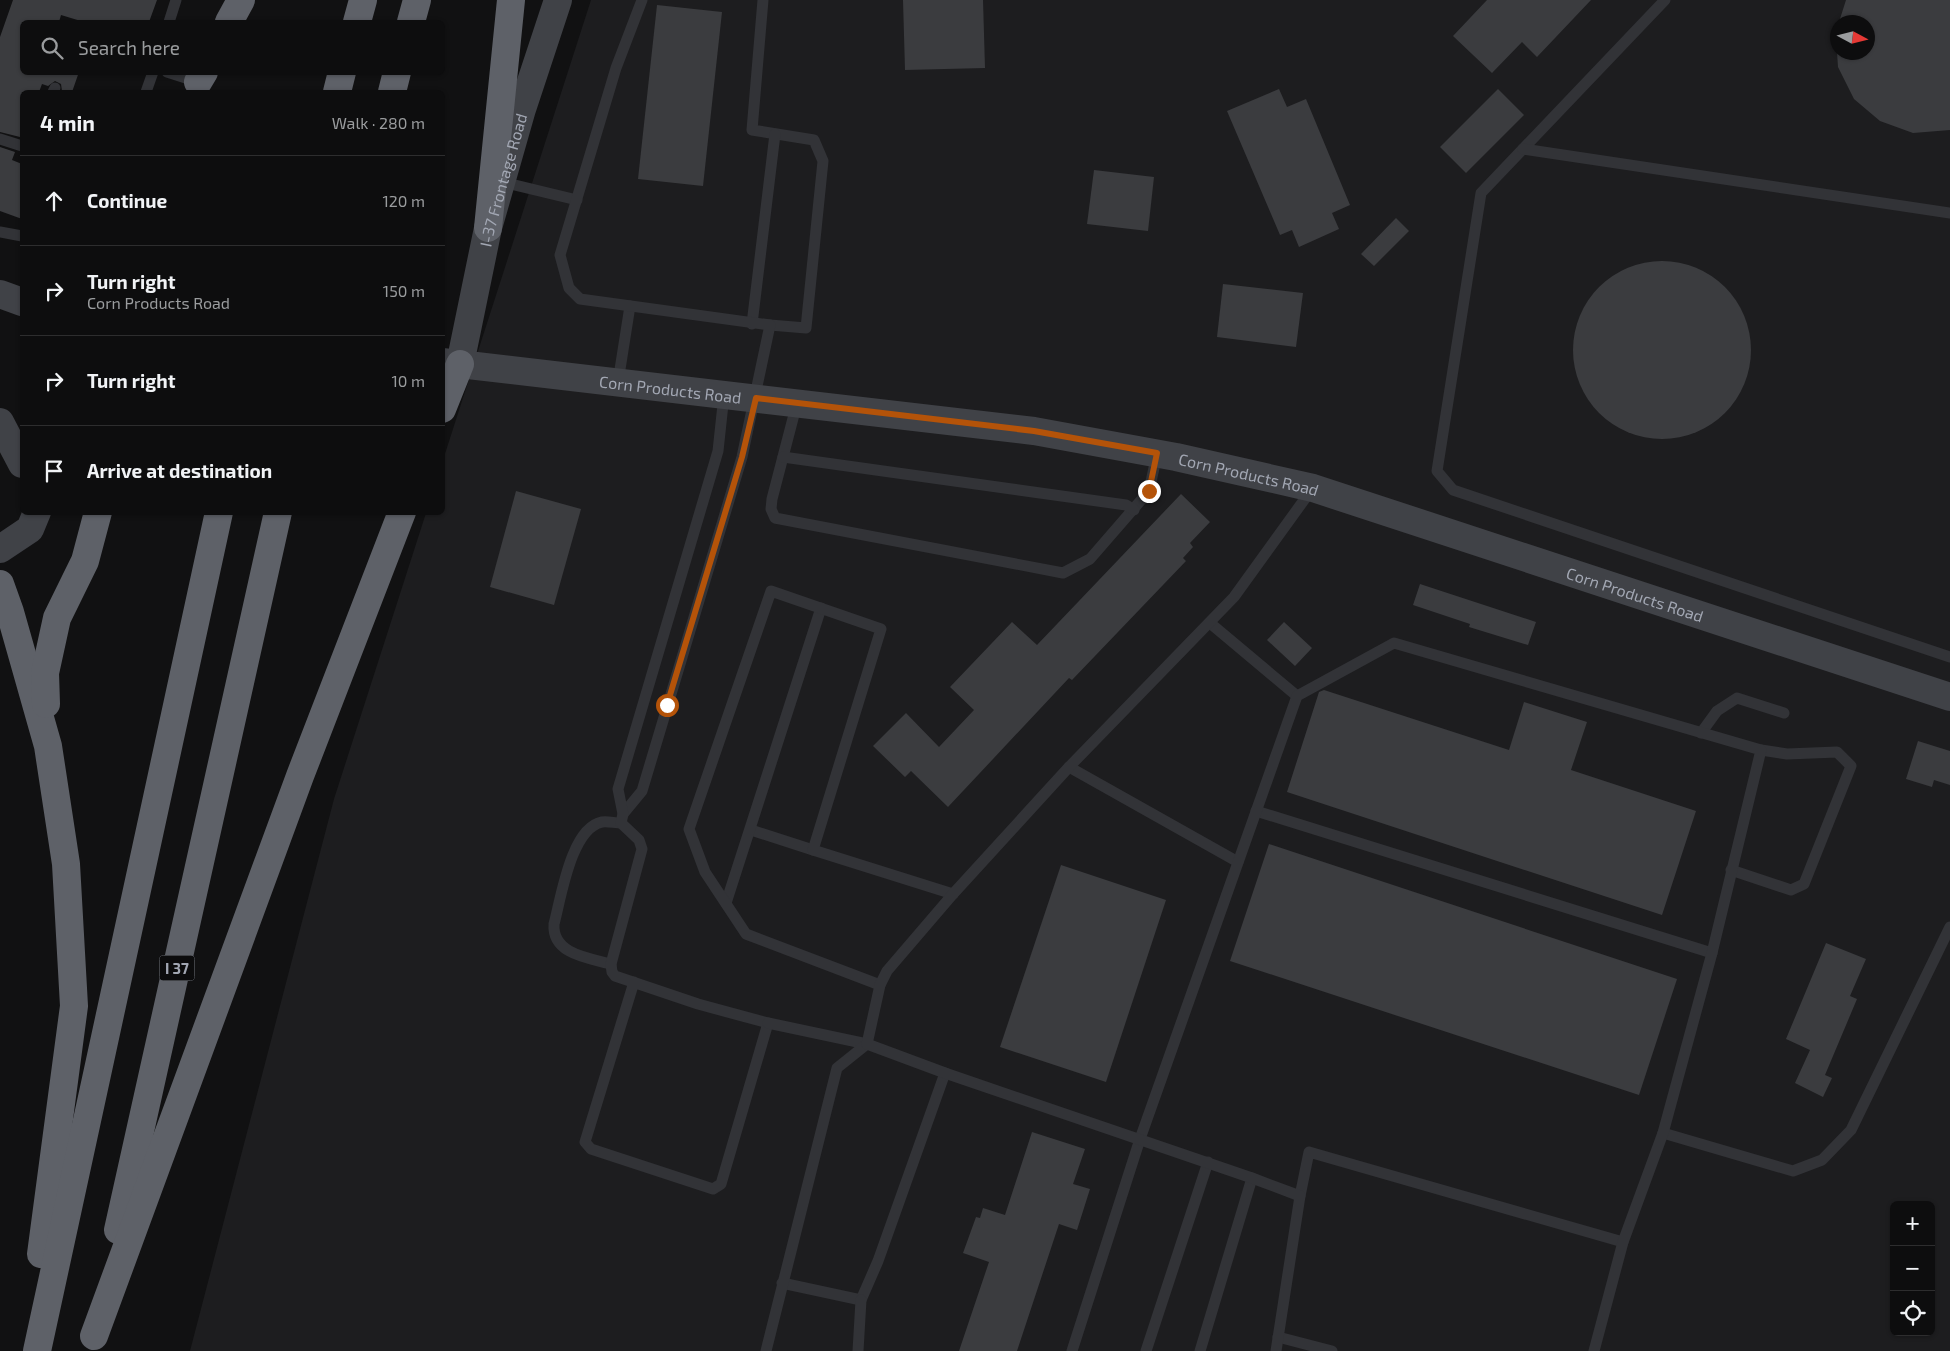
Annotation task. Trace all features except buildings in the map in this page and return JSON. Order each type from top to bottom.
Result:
[{"type":"highway","points":[[231,20],[241,0]]},
{"type":"highway","points":[[358,20],[364,0]]},
{"type":"highway","points":[[412,20],[417,0]]},
{"type":"highway","points":[[488,228],[512,0]]},
{"type":"highway","points":[[338,90],[341,75]]},
{"type":"highway","points":[[392,90],[396,75]]},
{"type":"highway","points":[[445,394],[451,363]]},
{"type":"highway","points":[[36,1351],[37,1284],[74,1006],[66,864],[48,746],[45,673],[57,618],[85,561],[97,515]]},
{"type":"highway","points":[[36,1351],[218,515]]},
{"type":"highway","name":"I 37","points":[[93,1343],[277,515]]},
{"type":"highway","points":[[93,1343],[300,776],[401,515]]},
{"type":"highway","points":[[0,584],[10,612],[48,746]]},
{"type":"street","points":[[221,20],[227,0]]},
{"type":"street","name":"I-37 Frontage Road","points":[[451,363],[522,109],[558,0]]},
{"type":"street","points":[[0,294],[20,301]]},
{"type":"street","points":[[0,310],[20,311]]},
{"type":"street","name":"Corn Products Road","points":[[451,363],[1034,431],[1157,453],[1313,488],[1950,697]]},
{"type":"street","points":[[0,422],[20,460]]},
{"type":"street","points":[[0,549],[30,530],[36,515]]},
{"type":"lane","points":[[170,20],[176,0]]},
{"type":"lane","points":[[642,0],[616,68],[560,255],[569,288],[580,299],[752,324],[806,328],[823,161],[814,140],[752,130],[763,0]]},
{"type":"lane","points":[[1666,0],[1481,193],[1437,471],[1453,490],[1950,657]]},
{"type":"lane","points":[[147,90],[152,75]]},
{"type":"lane","points":[[179,75],[200,80]]},
{"type":"lane","points":[[752,324],[775,134]]},
{"type":"lane","points":[[0,140],[20,145]]},
{"type":"lane","points":[[1523,149],[1950,213]]},
{"type":"lane","points":[[502,182],[577,200]]},
{"type":"lane","points":[[0,232],[20,236]]},
{"type":"lane","points":[[618,382],[630,306]]},
{"type":"lane","points":[[611,964],[577,955],[559,943],[553,935],[554,924],[573,852],[585,832],[601,822],[622,818],[642,791],[742,457],[770,325]]},
{"type":"lane","points":[[724,394],[718,451],[618,789],[622,818],[640,840],[642,850],[611,964],[612,972],[615,976],[698,1004],[768,1023],[867,1044],[944,1074],[1208,1162],[1300,1196]]},
{"type":"lane","points":[[797,403],[772,499],[771,509],[775,518],[1063,573],[1090,559],[1149,491],[1157,453]]},
{"type":"lane","points":[[783,457],[1126,505],[1134,510]]},
{"type":"lane","points":[[766,1351],[837,1068],[867,1044],[880,985],[887,971],[952,894],[1234,597],[1313,488]]},
{"type":"lane","points":[[813,850],[881,629],[771,591],[689,829],[705,872],[746,934],[880,985]]},
{"type":"lane","points":[[726,903],[821,608]]},
{"type":"lane","points":[[1210,623],[1297,696]]},
{"type":"lane","points":[[1072,1351],[1140,1139],[1297,696],[1394,642],[1701,734],[1761,750],[1787,754],[1837,752],[1851,766],[1804,884],[1791,890],[1731,870]]},
{"type":"lane","points":[[1701,734],[1717,711],[1737,698],[1784,713]]},
{"type":"lane","points":[[1594,1351],[1623,1242],[1663,1133],[1712,954],[1761,750]]},
{"type":"lane","points":[[1070,768],[1238,862]]},
{"type":"lane","points":[[1256,811],[1712,954]]},
{"type":"lane","points":[[751,830],[952,894]]},
{"type":"lane","points":[[1663,1133],[1793,1171],[1822,1160],[1850,1130],[1950,927]]},
{"type":"lane","points":[[634,982],[585,1142],[591,1149],[694,1183],[713,1188],[721,1184],[768,1023]]},
{"type":"lane","points":[[858,1351],[860,1300],[878,1261],[944,1074]]},
{"type":"lane","points":[[1276,1351],[1300,1196],[1309,1152],[1623,1242]]},
{"type":"lane","points":[[1146,1351],[1208,1162]]},
{"type":"lane","points":[[1200,1351],[1252,1178]]},
{"type":"lane","points":[[782,1283],[860,1300]]},
{"type":"lane","points":[[1278,1337],[1332,1351]]},
{"type":"shaded area","points":[[591,0],[1950,0],[1950,1351],[190,1351],[334,799],[425,515],[445,515],[445,454]]},
{"type":"route","points":[[667,705],[742,457],[756,398],[1034,431],[1157,453],[1149,491]]}]
